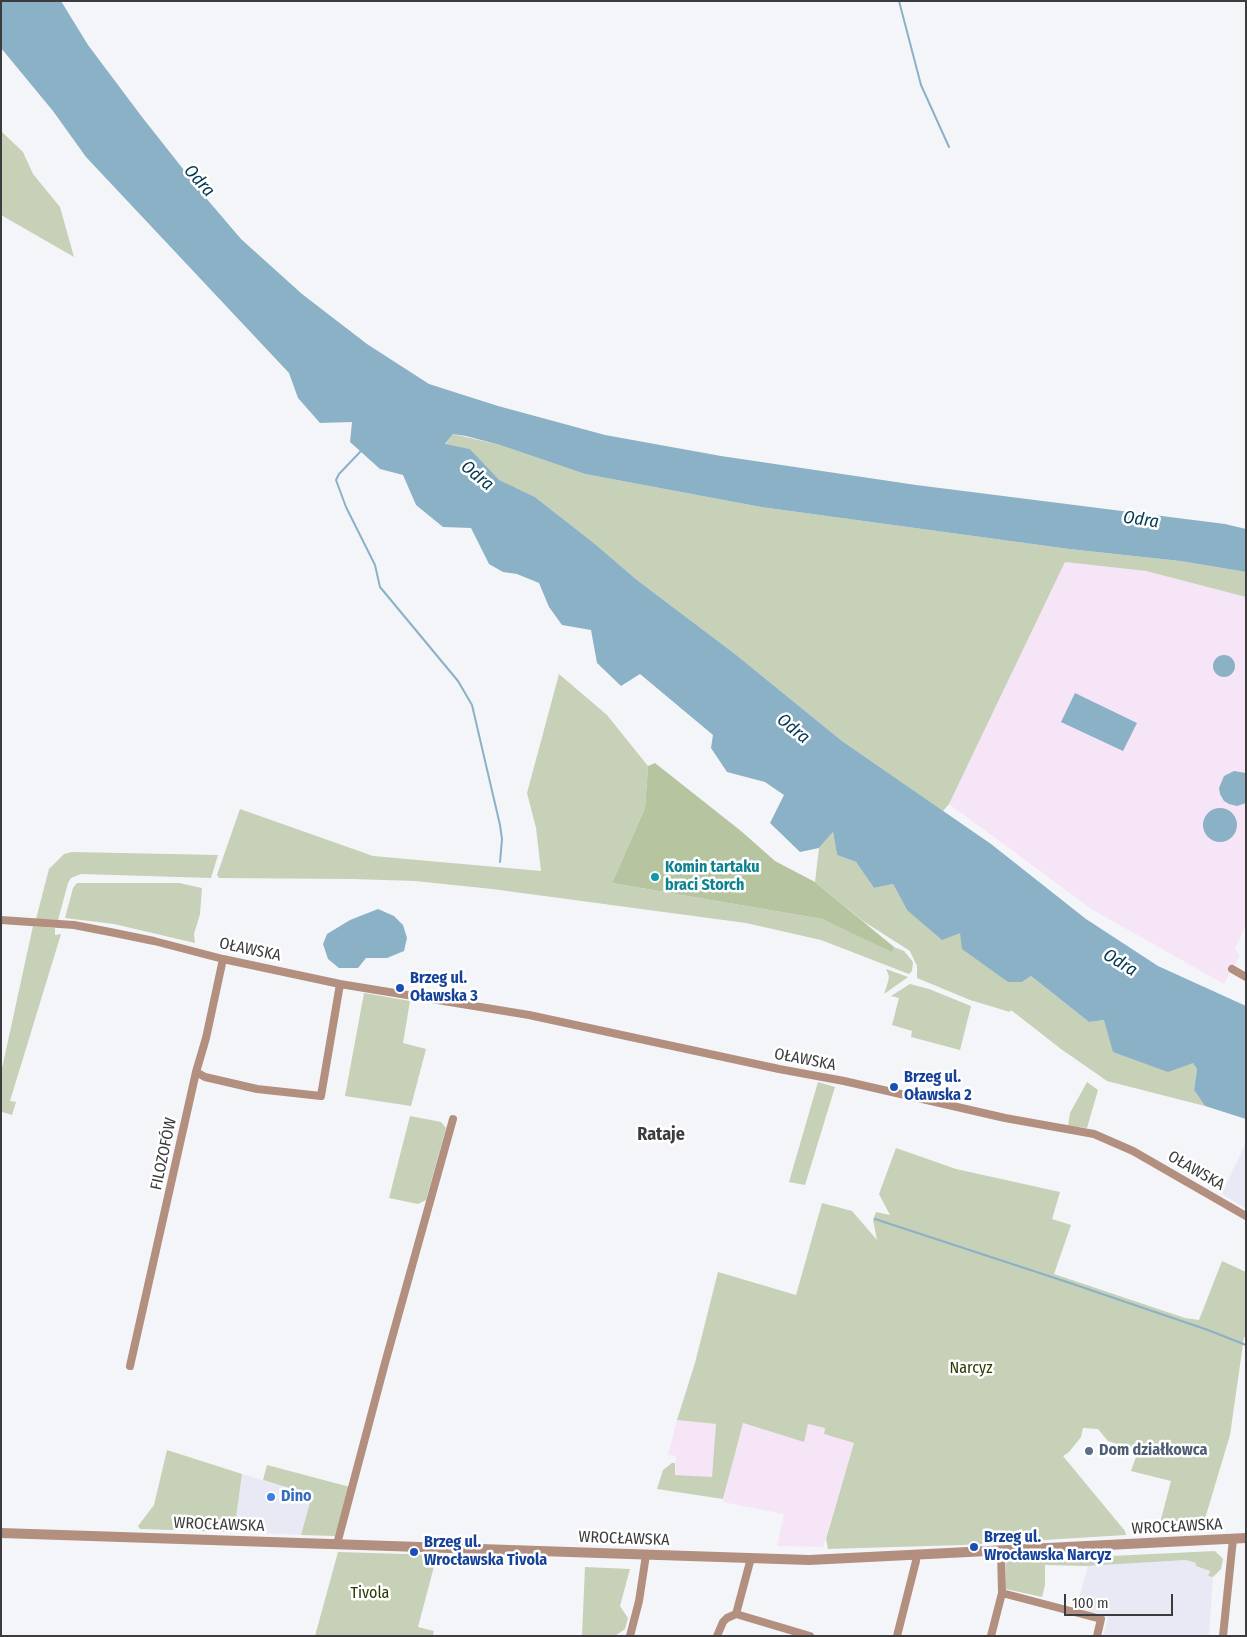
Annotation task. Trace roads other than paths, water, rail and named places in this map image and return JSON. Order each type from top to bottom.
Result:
[{"type":"street","name":"OŁAWSKA","points":[[1,920],[74,925],[154,940],[223,959],[340,984],[530,1015],[779,1069],[844,1081],[1005,1118],[1094,1134],[1133,1151],[1246,1216]]},
{"type":"street","name":"FILOZOFÓW","points":[[130,1366],[223,959]]},
{"type":"street","points":[[1232,969],[1246,977]]},
{"type":"street","points":[[196,1072],[205,1077],[257,1089],[321,1096],[340,984]]},
{"type":"street","points":[[338,1544],[385,1363],[453,1119]]},
{"type":"street","name":"WROCŁAWSKA","points":[[1,1533],[809,1560],[1246,1538]]},
{"type":"street","points":[[1222,1636],[1233,1539]]},
{"type":"street","points":[[991,1636],[1002,1593],[1001,1551]]},
{"type":"street","points":[[630,1636],[640,1601],[646,1555]]},
{"type":"street","points":[[897,1636],[916,1562],[916,1555]]},
{"type":"street","points":[[736,1614],[751,1558]]},
{"type":"street","points":[[1002,1593],[1101,1619],[1096,1636]]},
{"type":"street","points":[[717,1636],[726,1618],[736,1614],[810,1636]]},
{"type":"water","name":"Odra","points":[[1,1],[61,1],[88,45],[142,117],[241,239],[302,294],[367,344],[429,384],[498,406],[605,435],[721,456],[916,485],[1225,524],[1246,529],[1246,572],[1180,561],[1069,549],[761,507],[585,474],[500,445],[466,436],[453,434],[445,444],[470,449],[499,480],[535,497],[637,580],[735,654],[842,741],[991,844],[1086,919],[1158,966],[1246,1006],[1246,1119],[1205,1106],[1194,1090],[1197,1069],[1193,1063],[1168,1072],[1113,1052],[1104,1020],[1089,1022],[1031,976],[1022,982],[1008,982],[962,949],[960,933],[942,940],[907,910],[893,884],[874,888],[856,862],[837,855],[833,832],[819,848],[800,852],[770,823],[784,795],[765,782],[727,772],[711,748],[713,735],[640,674],[621,686],[597,663],[591,630],[562,625],[549,607],[539,583],[517,574],[503,572],[489,564],[471,528],[443,527],[416,505],[403,475],[380,469],[350,442],[352,422],[320,423],[298,398],[289,373],[86,157],[53,111],[1,48]]},
{"type":"water","points":[[1224,655],[1232,658],[1235,666],[1232,674],[1224,677],[1216,674],[1213,666],[1216,658]]},
{"type":"water","points":[[1075,693],[1137,723],[1123,751],[1061,722]]},
{"type":"water","points":[[1234,771],[1246,773],[1246,803],[1237,806],[1224,801],[1219,788],[1224,776]]},
{"type":"water","points":[[1220,808],[1227,809],[1232,813],[1236,818],[1236,832],[1232,837],[1227,841],[1220,842],[1213,841],[1208,837],[1204,832],[1203,825],[1204,818],[1208,813],[1213,809]]},
{"type":"water","points":[[378,909],[394,916],[403,925],[407,938],[404,951],[387,958],[366,958],[358,968],[339,968],[328,959],[323,944],[327,934],[350,920]]},
{"type":"waterway","points":[[899,1],[921,85],[949,147]]},
{"type":"waterway","points":[[361,451],[339,474],[336,480],[346,507],[375,565],[380,587],[458,681],[472,705],[500,825],[502,839],[500,862]]},
{"type":"waterway","points":[[875,1219],[1067,1282],[1208,1330],[1246,1345]]},
{"type":"place","name":"Komin tartaku braci Storch","points":[[655,877]]},
{"type":"place","name":"Brzeg ul. Oławska 3","points":[[400,988]]},
{"type":"place","name":"Brzeg ul. Oławska 2","points":[[894,1087]]},
{"type":"place","name":"Dom działkowca","points":[[1089,1451]]},
{"type":"place","name":"Dino","points":[[271,1497]]},
{"type":"place","name":"Brzeg ul. Wrocławska Narcyz","points":[[974,1547]]},
{"type":"place","name":"Brzeg ul. Wrocławska Tivola","points":[[414,1552]]},
{"type":"district","name":"Rataje","points":[[661,1135]]},
{"type":"park label","name":"Narcyz","points":[[971,1369]]},
{"type":"park label","name":"Tivola","points":[[370,1594]]}]
